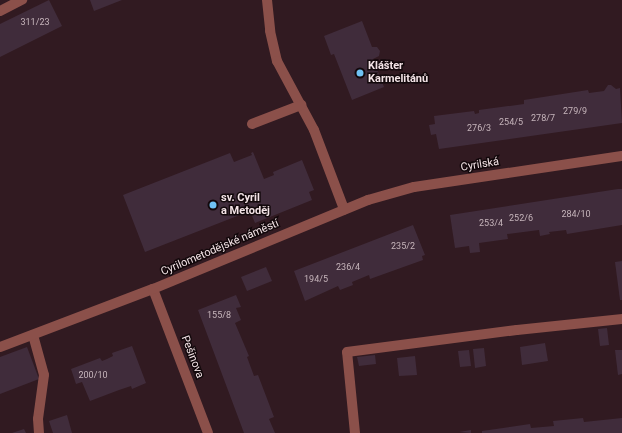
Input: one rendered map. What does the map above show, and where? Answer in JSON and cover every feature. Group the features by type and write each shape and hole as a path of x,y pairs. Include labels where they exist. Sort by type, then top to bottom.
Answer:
{"street":[{"path":"0,11 22,0"},
{"path":"267,0 273,50 277,61 314,130 344,209"},
{"path":"252,124 301,106"},
{"name":"Cyrilská","path":"344,209 414,187 622,156"},
{"name":"Cyrilometodějské náměstí","path":"0,347 153,289 344,209"},
{"name":"Pešinova","path":"153,289 208,433"},
{"path":"356,433 347,352 517,330 622,319"},
{"path":"33,335 44,375 38,419 39,433"}],"building":[{"path":"49,0 62,26 0,57 0,24"},
{"path":"90,0 122,0 94,11"},
{"name":"Klášter Karmelitánů","path":"362,21 372,47 377,47 380,51 379,56 373,59 384,87 352,100 334,54 331,55 324,36"},
{"path":"608,85 611,85 616,89 620,88 622,123 439,149 436,134 431,135 429,125 435,124 434,116 474,111 475,114 479,113 479,110 524,104 524,100 588,90 589,93 604,91"},
{"name":"sv. Cyril a Metoděj","path":"253,152 264,179 274,175 273,172 302,160 314,190 309,192 312,200 255,223 250,211 145,252 123,195 230,153 234,162 252,155 251,153"},
{"path":"622,189 622,225 567,234 566,230 549,232 550,234 540,236 539,230 507,234 508,239 479,243 480,252 470,253 469,246 455,248 450,215"},
{"path":"413,225 425,255 422,256 423,260 370,279 369,275 352,282 353,285 340,290 338,286 305,301 294,271"},
{"path":"622,261 622,300 620,300 615,262"},
{"path":"266,267 272,281 247,291 241,277"},
{"path":"236,295 241,307 236,308 241,320 235,323 249,356 247,357 254,376 258,375 274,417 269,419 275,433 244,433 198,310"},
{"path":"607,328 609,345 600,346 598,329"},
{"path":"545,343 548,361 522,365 520,347"},
{"path":"132,346 146,383 132,389 131,386 90,401 82,382 76,384 71,369 100,358 102,361 113,356 112,353"},
{"path":"27,347 39,379 0,394 0,357"},
{"path":"484,348 486,366 475,368 473,349"},
{"path":"469,350 471,366 460,367 458,351"},
{"path":"615,350 622,350 622,374 618,375"},
{"path":"375,355 376,364 359,366 357,357"},
{"path":"415,356 417,375 399,376 397,358"},
{"path":"67,415 72,433 53,433 49,421"},
{"path":"583,418 584,422 622,418 622,433 482,433 482,431 530,424 531,428 554,426 553,421"},
{"path":"24,429 26,433 12,433"},
{"path":"471,430 471,433 459,432"}],"place":[{"name":"Klášter Karmelitánů","path":"360,73"},
{"name":"sv. Cyril a Metoděj","path":"213,205"}]}
